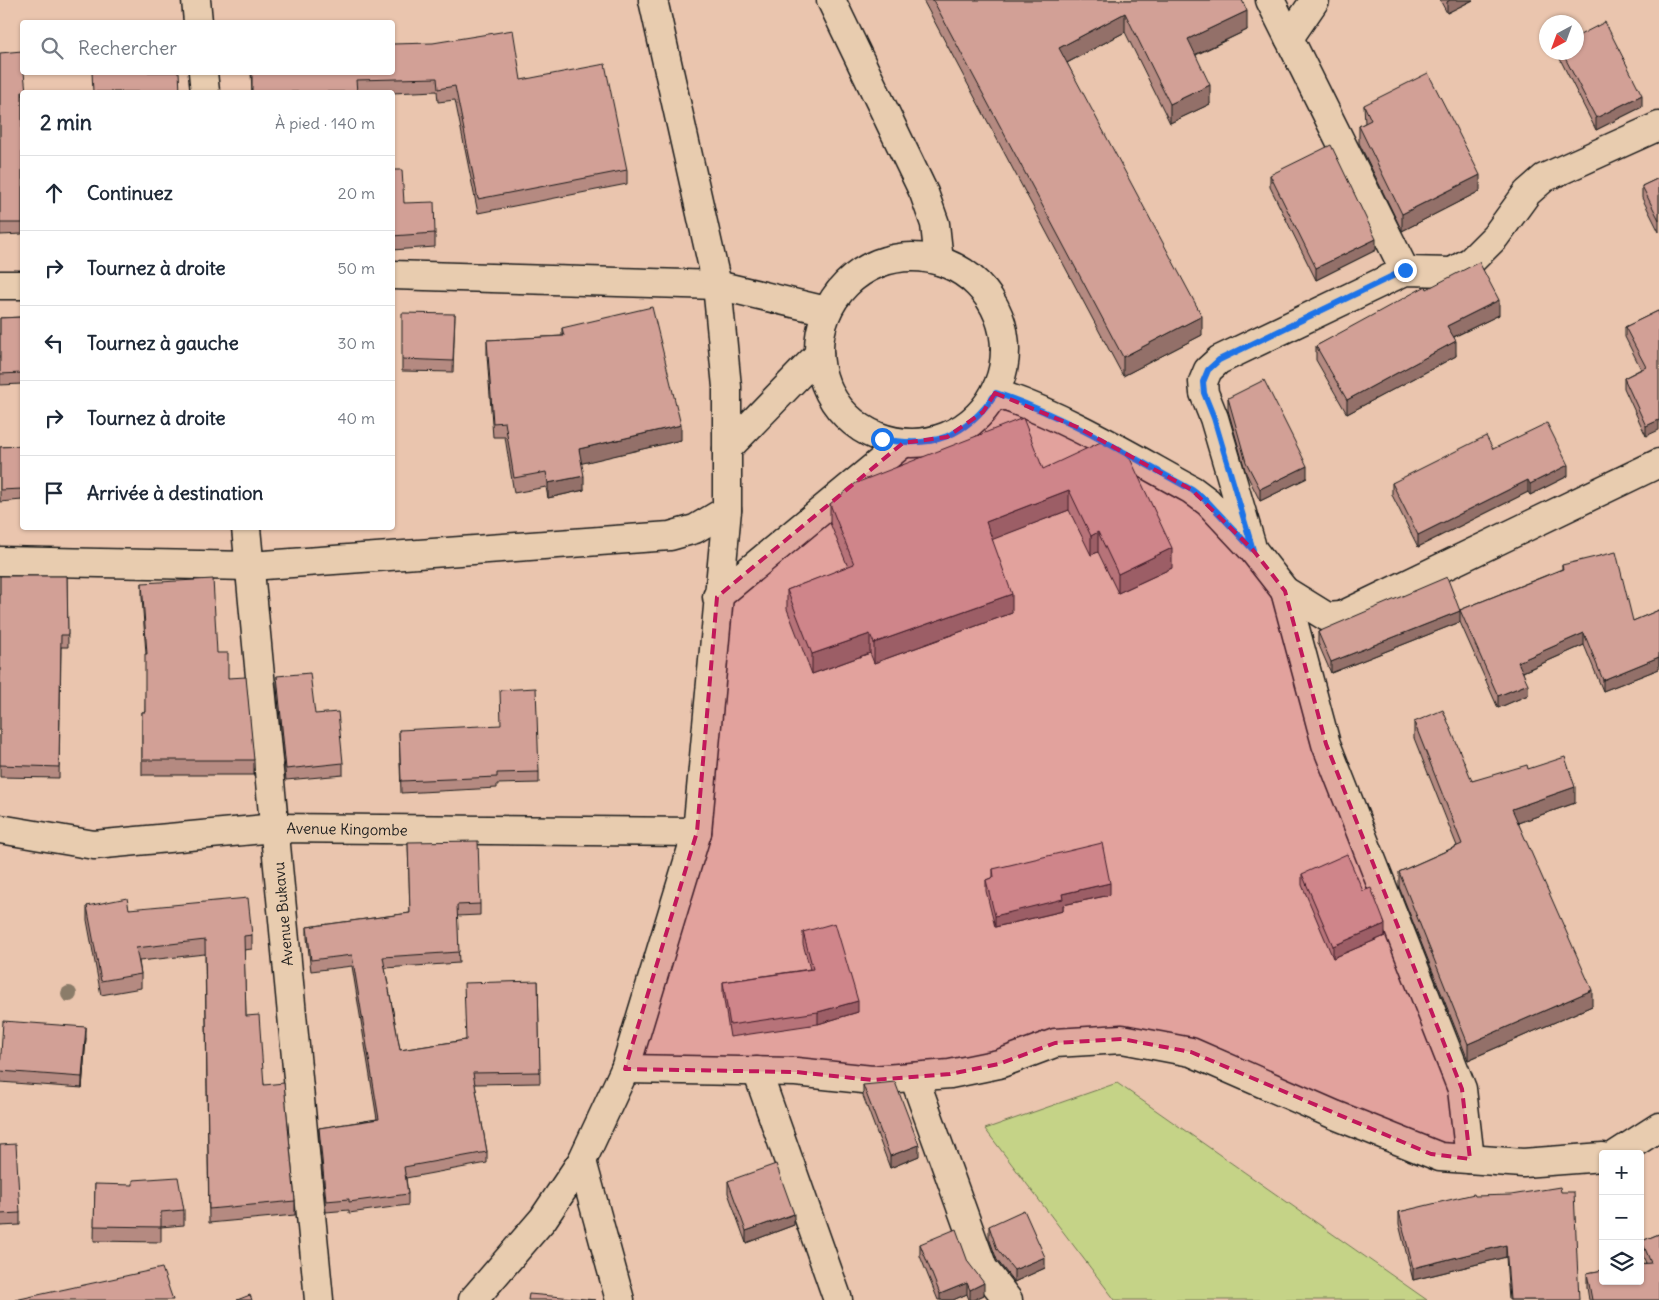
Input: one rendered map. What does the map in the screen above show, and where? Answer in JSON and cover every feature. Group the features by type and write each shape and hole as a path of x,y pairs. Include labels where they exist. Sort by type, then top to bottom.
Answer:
{"street":[{"path":"196,0 198,20"},
{"path":"473,1300 543,1219 582,1161 625,1069 697,832 717,598 727,510 727,387 718,285 653,0"},
{"path":"831,0 924,194 935,224 939,261"},
{"path":"1270,0 1405,270"},
{"path":"1289,38 1315,0"},
{"path":"203,75 205,90"},
{"path":"1253,550 1214,418 1204,393 1203,382 1208,370 1219,360 1405,270 1452,272 1470,261 1495,237 1527,193 1544,178 1659,126"},
{"path":"917,257 939,261 959,270 977,284 988,296 997,312 1003,328 1005,361 996,393 983,412 960,430 947,437 926,443 903,443 882,439 844,415 831,397 822,376 819,354 820,332 827,311 838,292 854,276 873,265 895,258 917,257"},
{"path":"395,275 718,285 827,311"},
{"path":"0,285 20,285"},
{"path":"727,449 819,354"},
{"path":"996,393 1023,402 1077,427 1192,490 1208,502 1253,550 1285,591 1327,616 1341,616 1659,463"},
{"path":"717,598 903,443"},
{"path":"0,561 250,566 670,536 695,529 727,510"},
{"name":"Avenue Bukavu","path":"246,530 319,1300"},
{"path":"1285,591 1326,744 1462,1090 1470,1159"},
{"name":"Avenue Kingombe","path":"0,829 94,845 275,828 697,832"},
{"path":"625,1069 757,1070 872,1080 950,1074 999,1064 1055,1043 1122,1039 1191,1052 1431,1154 1523,1163 1599,1158"},
{"path":"757,1070 838,1300"},
{"path":"914,1077 984,1268 1008,1300"},
{"path":"1623,1150 1659,1127"},
{"path":"582,1161 620,1300"}],"highlighted area":[{"path":"995,393 1077,427 1192,490 1253,550 1285,591 1326,744 1462,1089 1470,1159 1431,1154 1191,1052 1122,1039 1055,1043 999,1064 950,1074 872,1080 796,1072 625,1069 697,832 717,597 903,443 947,437 983,412"}],"green space":[{"path":"1117,1083 1427,1300 1115,1300 985,1129"}],"building":[{"path":"933,0 1242,0 1247,11 1188,39 1210,85 1170,104 1125,13 1059,48 1202,316 1123,357"},
{"path":"1605,22 1642,95 1596,118 1566,60 1584,60 1584,33"},
{"path":"513,30 521,80 605,64 627,170 478,199 455,86 438,89 437,78 356,80 357,90 252,90 252,75 395,75 395,44 433,43"},
{"path":"20,51 20,75 24,75 26,90 20,90 20,223 0,223 0,53"},
{"path":"1428,73 1480,175 1402,214 1359,126 1371,120 1364,105"},
{"path":"92,75 179,75 180,90 93,90"},
{"path":"1331,145 1376,239 1316,268 1270,175"},
{"path":"395,170 402,170 404,203 434,202 435,233 395,236"},
{"path":"1659,178 1659,220 1642,186"},
{"path":"1479,262 1499,300 1447,326 1456,341 1347,400 1316,346 1426,286 1427,289"},
{"path":"652,307 681,425 579,449 584,476 548,483 546,472 514,478 505,422 493,423 487,340 564,336 562,328"},
{"path":"1658,311 1659,420 1646,426 1624,378 1646,367 1625,327"},
{"path":"402,313 455,314 453,361 402,359"},
{"path":"20,317 20,373 0,374 0,318"},
{"path":"1264,380 1307,466 1260,489 1246,462 1228,398"},
{"path":"1023,418 1043,469 1105,440 1127,452 1172,548 1118,574 1098,532 1091,536 1069,490 986,522 1012,594 874,643 870,634 812,654 787,590 854,564 830,504 856,483"},
{"path":"1547,423 1568,465 1530,484 1528,480 1418,535 1392,483 1486,436 1493,449"},
{"path":"20,446 20,489 0,490 0,447"},
{"path":"1616,552 1633,621 1659,610 1659,657 1603,680 1584,633 1518,662 1528,684 1498,696 1460,610 1563,569 1562,565"},
{"path":"0,576 67,576 68,635 61,635 59,767 0,765"},
{"path":"1447,577 1460,611 1331,662 1318,632"},
{"path":"213,579 217,653 228,653 228,678 246,677 254,760 142,760 142,712 145,712 145,654 147,654 142,583"},
{"path":"310,673 315,714 338,712 343,763 286,769 277,676"},
{"path":"536,688 539,772 497,773 497,777 401,781 399,730 501,725 500,690"},
{"path":"1443,710 1472,781 1527,765 1528,769 1565,757 1575,787 1512,809 1592,990 1468,1044 1399,872 1462,844 1414,722"},
{"path":"478,841 480,904 457,905 459,952 383,957 400,1050 466,1040 464,983 538,981 540,1072 473,1073 487,1152 404,1167 408,1194 349,1202 349,1199 326,1201 319,1128 379,1119 352,955 311,960 307,927 410,913 408,842"},
{"path":"1102,843 1110,883 1062,894 1063,899 995,916 986,880 994,877 993,869"},
{"path":"1347,854 1363,891 1371,888 1385,924 1333,946 1302,874"},
{"path":"127,898 129,909 248,898 252,935 244,936 246,1016 259,1015 264,1085 284,1083 295,1201 209,1209 205,940 136,948 141,974 101,981 87,906"},
{"path":"835,923 858,1001 818,1012 730,1025 723,982 813,969 803,932"},
{"path":"3,1021 86,1027 82,1077 0,1071"},
{"path":"895,1082 919,1145 890,1156 863,1085"},
{"path":"16,1144 20,1213 0,1214 0,1145"},
{"path":"776,1164 794,1214 746,1231 728,1181"},
{"path":"178,1177 184,1210 161,1212 161,1227 94,1226 95,1184 133,1185 133,1180"},
{"path":"1560,1187 1561,1192 1574,1192 1579,1300 1510,1300 1506,1245 1413,1268 1399,1212 1474,1194 1475,1196 1511,1195"},
{"path":"1024,1210 1045,1257 1014,1270 997,1249 989,1226"},
{"path":"956,1229 968,1262 984,1283 970,1290 967,1283 940,1294 920,1244"},
{"path":"1659,1234 1659,1300 1592,1300 1587,1273 1599,1271 1599,1285 1644,1285 1644,1264 1651,1263 1644,1246 1644,1240"},
{"path":"162,1268 173,1300 15,1300"},
{"path":"529,1294 596,1300 528,1300"},
{"path":"250,1295 252,1300 237,1300"}],"route":[{"path":"882,439 903,443 926,443 947,437 966,427 983,412 996,393 1023,402 1077,427 1192,490 1208,502 1253,550 1214,418 1204,393 1203,382 1208,370 1219,360 1405,270"}]}
